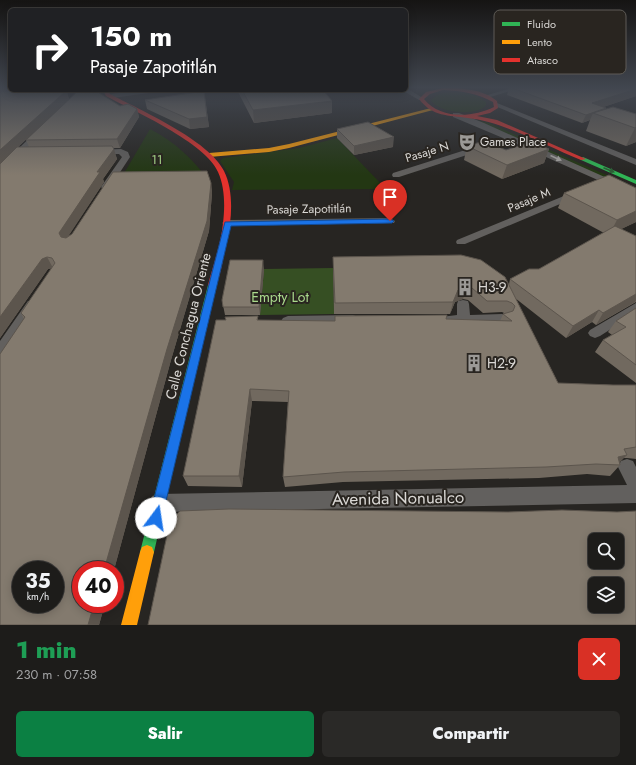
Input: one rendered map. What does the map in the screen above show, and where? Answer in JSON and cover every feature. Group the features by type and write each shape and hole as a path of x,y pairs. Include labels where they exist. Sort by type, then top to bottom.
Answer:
{"main road":[{"name":"Calle Conchagua Oriente","path":"129,625 159,503 210,322 228,223 226,192 221,170 210,156 181,136 148,117"},
{"path":"210,156 245,153 289,146 400,117"},
{"path":"474,117 495,121 636,182"},
{"path":"504,117 636,173"}],"street":[{"path":"461,117 636,194"},
{"path":"522,117 636,162"},
{"path":"0,171 47,126"},
{"name":"Pasaje N","path":"396,175 511,138"},
{"path":"90,152 121,151 126,157 100,197"},
{"path":"19,153 35,153"},
{"name":"Pasaje M","path":"461,242 607,181"},
{"name":"Pasaje Zapotitlán","path":"228,223 390,221"},
{"path":"0,352 40,293"},
{"path":"463,304 464,320"},
{"path":"595,333 636,307"},
{"path":"432,320 502,319"},
{"path":"276,321 362,320"},
{"path":"627,467 636,485"},
{"name":"Avenida Nonualco","path":"159,503 636,494"}],"green space":[{"path":"471,119 489,123 636,188 636,193"},
{"name":"11","path":"150,129 168,140 183,152 197,165 209,181 119,182"},
{"path":"337,138 386,189 232,190 234,182 220,161 223,158 299,148"},
{"name":"Empty Lot","path":"333,268 334,314 260,315 264,269"}],"building":[{"path":"0,117 37,117 0,150"},
{"path":"50,117 132,117 117,139 26,140"},
{"path":"185,117 205,117 189,119"},
{"path":"605,117 636,117 635,128"},
{"path":"368,122 394,137 354,146 337,129"},
{"path":"484,141 506,150 531,142 549,149 507,165 467,146"},
{"path":"112,146 114,149 97,172 100,172 59,233 61,237 66,238 72,234 113,172 207,171 211,183 207,221 167,349 107,561 72,561 72,613 91,613 88,625 0,625 0,354 25,317 21,313 55,263 52,258 47,257 42,259 0,317 0,164 17,147"},
{"path":"609,175 636,188 636,211 617,220 564,193"},
{"path":"615,226 636,236 636,294 603,313 599,310 573,326 510,279 529,269 539,269"},
{"path":"461,255 481,260 505,277 558,383 636,385 636,447 624,449 627,455 618,457 620,465 596,464 546,467 344,472 283,477 289,391 250,389 239,476 183,476 216,320 226,320 225,317 258,316 257,320 335,321 335,316 447,315 446,319 512,321 503,314 513,311 515,306 512,303 507,301 487,301 472,288 467,287 458,290 453,302 335,303 333,257"},
{"path":"230,260 263,260 259,307 223,307 222,300"},
{"path":"636,308 636,365 603,340 626,327 616,321"},
{"path":"229,509 508,512 562,510 617,512 636,511 636,625 148,625 170,521 180,511"}],"traffic: fast":[{"path":"583,159 636,182"},
{"path":"147,552 212,285"}],"traffic: slow":[{"path":"209,155 269,150 400,117"},
{"path":"129,625 147,552"}],"traffic: jam":[{"path":"149,117 188,140 203,151 215,161 221,171 227,197 227,223 212,285"},
{"path":"474,117 495,121 583,159"}],"place":[{"name":"Games Place","path":"467,142"},
{"name":"H3-9","path":"465,287"},
{"name":"H2-9","path":"474,363"}],"route":[{"path":"156,518 228,223 390,221"}]}
